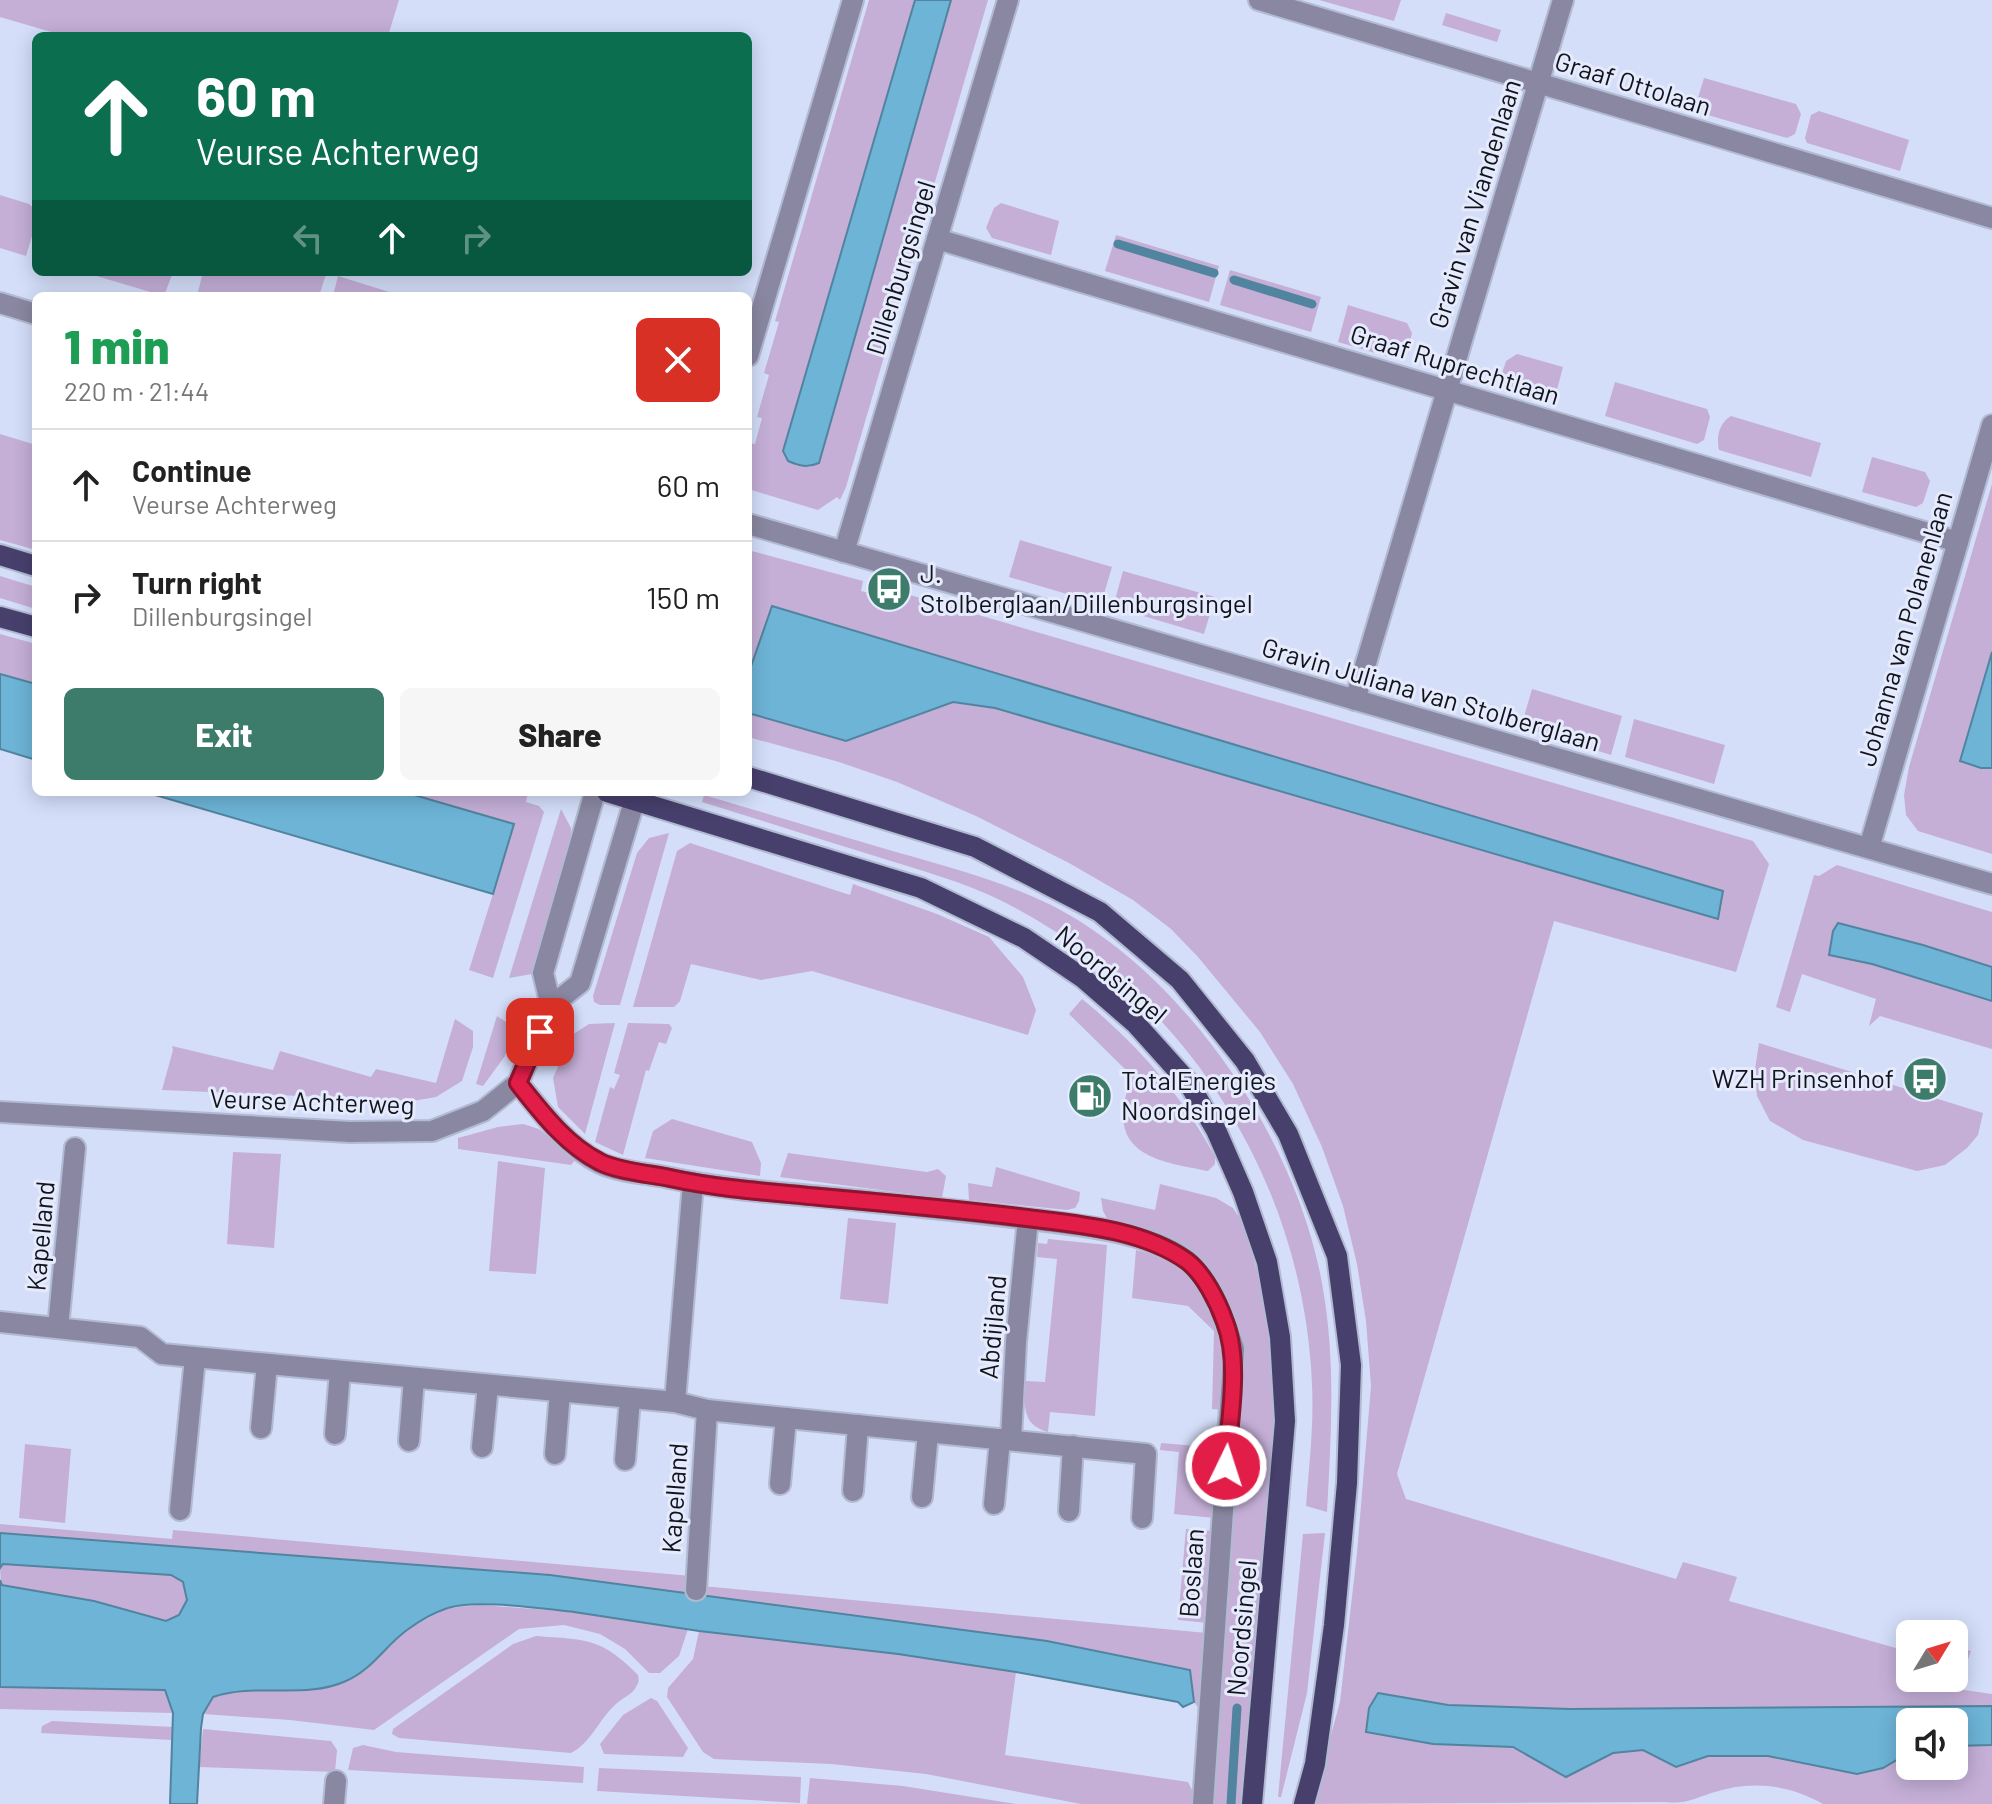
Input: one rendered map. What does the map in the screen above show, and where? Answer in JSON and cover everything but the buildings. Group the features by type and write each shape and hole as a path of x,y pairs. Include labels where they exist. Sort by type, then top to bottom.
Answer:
{"main road":[{"path":"0,555 32,565"},
{"path":"0,617 32,626"},
{"name":"Noordsingel","path":"752,778 975,847 1100,912 1180,980 1245,1061 1288,1134 1337,1256 1351,1365 1347,1483 1334,1625 1315,1764 1304,1804"},
{"name":"Noordsingel","path":"635,796 921,888 1024,938 1083,978 1136,1024 1188,1082 1216,1130 1243,1192 1267,1262 1280,1337 1285,1434 1252,1804"}],"street":[{"path":"752,342 853,0"},
{"name":"Dillenburgsingel","path":"844,552 1008,0"},
{"name":"Graaf Ottolaan","path":"1259,0 1992,218"},
{"name":"Gravin van Viandenlaan","path":"1355,700 1563,0"},
{"name":"Graaf Ruprechtlaan","path":"937,239 1958,542"},
{"path":"0,303 32,313"},
{"name":"Johanna van Polanenlaan","path":"1869,848 1992,425"},
{"name":"Gravin Juliana van Stolberglaan","path":"752,525 1992,884"},
{"path":"551,1006 543,973 594,796"},
{"path":"635,796 580,983 551,1006 518,1083 550,1122 577,1147 602,1164 693,1183 1028,1219"},
{"name":"Veurse Achterweg","path":"0,1112 335,1131 432,1131 483,1111 518,1083"},
{"name":"Kapelland","path":"58,1328 75,1148"},
{"path":"693,1183 675,1402 707,1410 1146,1454 1142,1518"},
{"name":"Boslaan","path":"1028,1219 1088,1226 1146,1242 1190,1263 1208,1287 1225,1321 1234,1349 1203,1804"},
{"name":"Abdijland","path":"994,1504 1005,1439 1028,1219"},
{"name":"Kapelland","path":"0,1322 140,1337 162,1354 195,1358 675,1402"},
{"path":"180,1510 195,1358"},
{"path":"261,1428 267,1364"},
{"path":"335,1434 340,1371"},
{"path":"409,1441 414,1378"},
{"path":"482,1447 488,1385"},
{"path":"555,1454 560,1392"},
{"name":"Kapelland","path":"625,1460 630,1399"},
{"name":"Kapelland","path":"696,1590 707,1410"},
{"path":"780,1484 786,1418"},
{"path":"853,1491 858,1425"},
{"path":"922,1497 928,1433"},
{"path":"1069,1511 1073,1446"},
{"path":"334,1804 336,1781"}],"shaded area":[{"path":"0,0 399,0 389,32 51,32 0,17"},
{"path":"869,0 915,0 783,451 808,467 819,463 951,0 988,0 846,487 840,500 837,497 818,510 752,490 752,444 755,444 762,418 757,417 769,375 764,373 779,322 775,321"},
{"path":"1319,0 1401,0 1394,21"},
{"path":"1446,13 1501,30 1497,42 1442,25"},
{"path":"1704,78 1796,104 1801,114 1795,134 1787,138 1694,111"},
{"path":"1819,111 1909,140 1900,171 1807,143 1805,138 1811,115"},
{"path":"0,195 32,207 32,236 26,256 0,248"},
{"path":"1001,203 1059,221 1051,255 992,238 986,228 994,208"},
{"path":"1116,235 1219,266 1209,302 1105,271"},
{"path":"1230,270 1321,297 1311,332 1220,305"},
{"path":"96,276 172,276 166,292 150,292"},
{"path":"202,276 325,276 320,292 198,292"},
{"path":"338,276 389,292 334,292"},
{"path":"1348,305 1407,323 1412,333 1408,351 1396,359 1338,342"},
{"path":"1517,354 1563,367 1554,401 1506,388 1501,377 1506,361"},
{"path":"1615,382 1707,409 1710,417 1704,440 1697,444 1605,416"},
{"path":"1731,416 1821,443 1811,477 1719,450 1719,431"},
{"path":"0,434 32,444 32,549 0,540"},
{"path":"1872,457 1925,472 1930,481 1923,503 1916,507 1862,492"},
{"path":"1992,484 1992,652 1960,761 1992,768 1992,854 1918,831 1906,815 1904,795 1909,767"},
{"path":"1020,540 1112,567 1101,604 1009,577"},
{"path":"752,551 863,581 861,591 884,597 886,588 1753,841 1769,864 1736,972 1554,921 1397,1474 1406,1499 1676,1579 1683,1562 1737,1577 1729,1601 1896,1648 1896,1692 1968,1691 1992,1694 1992,1706 1570,1709 1448,1705 1378,1693 1433,1744 1513,1747 1566,1777 1613,1753 1643,1750 1676,1767 1708,1756 1768,1756 1857,1774 1883,1768 1896,1760 1896,1780 1968,1780 1968,1746 1992,1745 1992,1804 1823,1804 1784,1789 1743,1786 1679,1802 1312,1804 1340,1702 1371,1386 1366,1321 1343,1206 1322,1147 1293,1084 1260,1032 1198,957 1171,929 1133,900 1069,863 976,816 897,782 752,738 752,714 846,741 953,702 995,708 1717,919 1723,891 772,607 752,663"},
{"path":"1123,571 1215,597 1204,634 1113,607"},
{"path":"0,576 32,586 32,608 0,598"},
{"path":"0,634 32,643 32,683 0,674"},
{"path":"1532,689 1622,716 1611,755 1521,727"},
{"path":"1634,719 1725,745 1714,784 1625,757"},
{"path":"407,796 527,796 526,802 539,806 544,812 493,978 469,970 493,894"},
{"path":"704,796 707,796 955,869 1032,896 1100,935 1147,973 1190,1018 1228,1067 1262,1121 1289,1177 1310,1233 1323,1289 1330,1345 1327,1512 1306,1506 1312,1385 1304,1310 1286,1237 1259,1168 1224,1103 1180,1043 1129,989 1071,942 1006,903 942,877 702,802"},
{"path":"561,809 571,828 570,853 532,974 509,978"},
{"path":"669,833 620,1005 600,1005 594,1002 593,996 637,853 649,838"},
{"path":"690,843 850,895 853,884 937,914 989,937 1023,977 1036,1010 1028,1035 812,971 761,980 691,964 680,1001 674,1007 633,1007 677,851"},
{"path":"1837,865 1992,912 1992,967 1923,945 1830,955 1872,964 1992,1001 1992,1049 1880,1016 1869,1026 1876,999 1802,974 1790,1012 1776,1007 1814,875 1819,876"},
{"path":"1082,999 1139,1052 1173,1092 1215,1157 1215,1164 1208,1171 1163,1161 1137,1148 1124,1124 1124,1106 1131,1075 1069,1014"},
{"path":"497,1016 515,1028 505,1056 483,1086 476,1084"},
{"path":"455,1019 473,1031 473,1047 462,1081 436,1097 413,1101 162,1090 172,1046 273,1070 280,1051 371,1077 376,1069 436,1083"},
{"path":"615,1023 585,1134 558,1107 553,1078 572,1035 589,1024"},
{"path":"628,1023 669,1024 672,1028 666,1044 659,1042 649,1071 646,1070 623,1155 595,1142 610,1087 614,1089 620,1075 614,1073"},
{"path":"1759,1043 1983,1113 1978,1135 1945,1165 1917,1171 1803,1140 1770,1121 1757,1096 1755,1069"},
{"path":"672,1119 752,1142 761,1163 760,1176 645,1158 653,1131"},
{"path":"523,1124 539,1129 576,1159 571,1165 458,1149 458,1138"},
{"path":"233,1152 281,1154 274,1248 227,1244"},
{"path":"788,1153 927,1172 938,1169 946,1176 942,1198 780,1177"},
{"path":"498,1161 545,1168 536,1274 489,1271"},
{"path":"996,1167 1080,1192 1079,1201 1075,1208 1067,1210 969,1200 968,1183 992,1187"},
{"path":"1160,1184 1216,1198 1233,1208 1243,1223 1267,1307 1276,1444 1244,1804 1213,1804 1242,1354 1215,1283 1110,1224 1101,1198 1155,1210"},
{"path":"848,1218 896,1223 888,1304 840,1299"},
{"path":"1048,1239 1107,1245 1095,1416 1050,1412 1048,1432 1039,1429 1029,1419 1025,1398 1026,1381 1045,1382 1057,1259 1037,1257 1038,1243 1047,1244"},
{"path":"1136,1250 1176,1260 1188,1271 1211,1308 1227,1347 1222,1410 1212,1409 1214,1331 1188,1306 1132,1298"},
{"path":"1161,1443 1220,1448 1215,1518 1174,1514 1179,1452 1160,1450"},
{"path":"25,1444 71,1449 65,1523 19,1518"},
{"path":"0,1524 172,1539 173,1530 691,1576 690,1595 550,1575 0,1533"},
{"path":"1186,1529 1214,1531 1209,1623 1178,1620"},
{"path":"1325,1533 1307,1693 1281,1797 1278,1797 1303,1534"},
{"path":"2,1564 171,1575 183,1582 187,1600 179,1615 166,1621 94,1601 1,1584"},
{"path":"702,1586 1207,1633 1202,1713 1194,1702 1189,1670 1047,1641 702,1597"},
{"path":"481,1605 574,1612 688,1629 679,1656 660,1673 649,1673 625,1649 600,1634 564,1625 519,1629 374,1730 203,1714 213,1697 230,1691 315,1690 371,1665 406,1630 447,1608"},
{"path":"699,1631 898,1654 1016,1672 1005,1755 1188,1782 1195,1796 1194,1804 1081,1804 926,1774 831,1764 714,1759 703,1752 667,1697 668,1688 693,1659"},
{"path":"536,1636 568,1638 603,1647 638,1675 634,1690 610,1710 578,1749 571,1753 399,1738 392,1734 393,1729 513,1644"},
{"path":"0,1687 165,1689 173,1713 0,1709"},
{"path":"651,1698 657,1701 688,1748 683,1757 604,1754 600,1744 623,1715"},
{"path":"52,1721 174,1727 172,1740 41,1733 42,1726"},
{"path":"203,1729 331,1741 337,1750 335,1772 199,1767"},
{"path":"363,1745 396,1752 584,1767 583,1783 348,1770 353,1748"},
{"path":"599,1768 801,1777 800,1803 597,1791"},
{"path":"810,1778 903,1786 1016,1804 807,1804"}],"water":[{"path":"915,0 951,0 819,463 800,465 788,461 783,451"},
{"path":"772,606 1723,891 1718,919 995,708 953,702 846,741 752,714 752,664"},
{"path":"1992,652 1992,768 1981,768 1960,761"},
{"path":"0,674 32,683 32,759 0,749"},
{"path":"159,796 418,796 514,824 493,894"},
{"path":"1838,923 1992,967 1992,1001 1872,964 1829,955 1833,931"},
{"path":"0,1533 550,1575 1047,1641 1190,1670 1194,1702 1183,1707 1178,1702 898,1654 699,1631 574,1612 472,1604 445,1609 411,1627 364,1670 330,1687 246,1691 213,1697 203,1714 197,1804 170,1804 173,1713 165,1690 0,1687 0,1580 2,1585 94,1601 166,1621 179,1615 187,1600 183,1582 171,1575 3,1564 0,1568"},
{"path":"1378,1693 1448,1705 1570,1709 1992,1706 1992,1745 1968,1746 1968,1708 1896,1708 1896,1760 1883,1768 1857,1774 1768,1756 1708,1756 1676,1767 1643,1750 1613,1753 1566,1777 1513,1747 1433,1744 1366,1732 1369,1708"}],"waterway":[{"path":"1118,244 1214,273"},
{"path":"1234,280 1312,304"},
{"path":"1231,1804 1237,1708"}],"place":[{"name":"J. Stolberglaan/Dillenburgsingel","path":"889,589"},
{"name":"WZH Prinsenhof","path":"1925,1079"},
{"name":"TotalEnergies Noordsingel","path":"1090,1096"}],"route":[{"path":"540,1032 518,1083 550,1122 577,1147 602,1164 734,1189 946,1208 1088,1226 1146,1242 1190,1263 1208,1287 1225,1321 1234,1349 1226,1466"}]}
